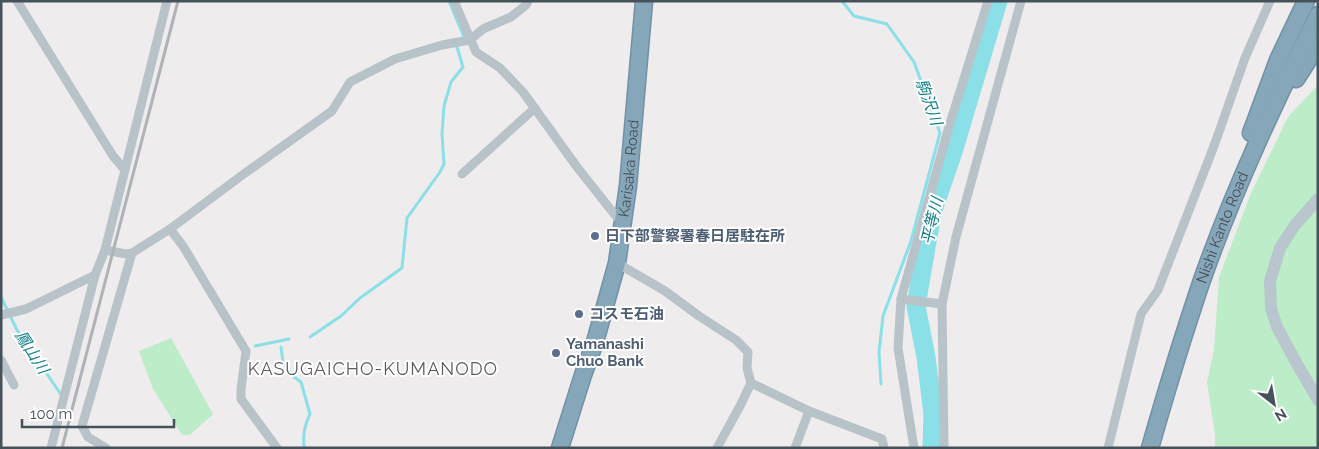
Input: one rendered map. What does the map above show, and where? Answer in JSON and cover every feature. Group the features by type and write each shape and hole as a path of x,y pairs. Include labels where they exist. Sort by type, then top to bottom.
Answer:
{"highway":[{"name":"Karisaka Road","path":"560,448 595,342 617,263 628,186 644,1"},
{"path":"1202,280 1227,200 1278,60 1306,1"},
{"name":"Nishi Kanto Road","path":"1150,448 1168,384 1202,280 1234,197 1288,75 1318,15"},
{"path":"1260,138 1318,45"}],"street":[{"path":"51,448 95,275 105,250 167,1"},
{"path":"454,1 476,52 500,68 523,92 577,166 623,224"},
{"path":"105,250 129,254 170,229 332,111 350,82 395,59 442,45 470,40 483,29 511,16 528,1"},
{"path":"914,448 898,348 901,299 948,130 988,1"},
{"path":"944,448 942,304 956,237 1021,1"},
{"path":"1108,448 1141,314 1158,290 1214,146 1245,58 1270,1"},
{"path":"21,2 113,156 125,170"},
{"path":"462,174 534,108"},
{"path":"1318,199 1295,225 1280,248 1270,281 1271,308 1277,327 1318,400"},
{"path":"170,229 183,246 246,351 240,390 241,399 276,448"},
{"path":"106,448 88,437 82,426 129,254"},
{"path":"617,263 665,291 736,340 748,352 747,368 750,384 717,448"},
{"path":"1,315 26,309 95,275"},
{"path":"901,299 942,304"},
{"path":"1,360 14,385"},
{"path":"750,384 809,411 882,439 884,448"},
{"path":"795,448 809,411"}],"green space":[{"path":"1318,85 1318,448 1215,448 1215,435 1207,382 1214,350 1219,277 1251,193 1288,117"},
{"path":"171,338 213,414 190,435 182,435 153,389 139,351"}],"waterway":[{"path":"449,1 464,37"},
{"name":"駒沢川","path":"842,1 854,16 887,24 914,62 940,133 911,241 883,316 879,352 881,384"},
{"name":"平等川","path":"932,448 933,414 926,357 916,306 932,213 953,152 998,1"},
{"path":"310,337 341,316 360,298 402,268 407,218 444,164 442,134 444,106 451,82 463,67 457,47"},
{"name":"鳳山川","path":"1,297 17,330 62,396"},
{"path":"255,346 289,339"},
{"path":"281,347 283,362 294,377 301,382 310,414 304,431 304,448"}],"railway":[{"path":"62,448 178,1"}],"place":[{"name":"日下部警察署春日居駐在所","path":"595,236"},
{"name":"コスモ石油","path":"579,314"},
{"name":"Yamanashi Chuo Bank","path":"556,353"}],"district":[{"name":"KASUGAICHO-KUMANODO","path":"373,368"}]}
